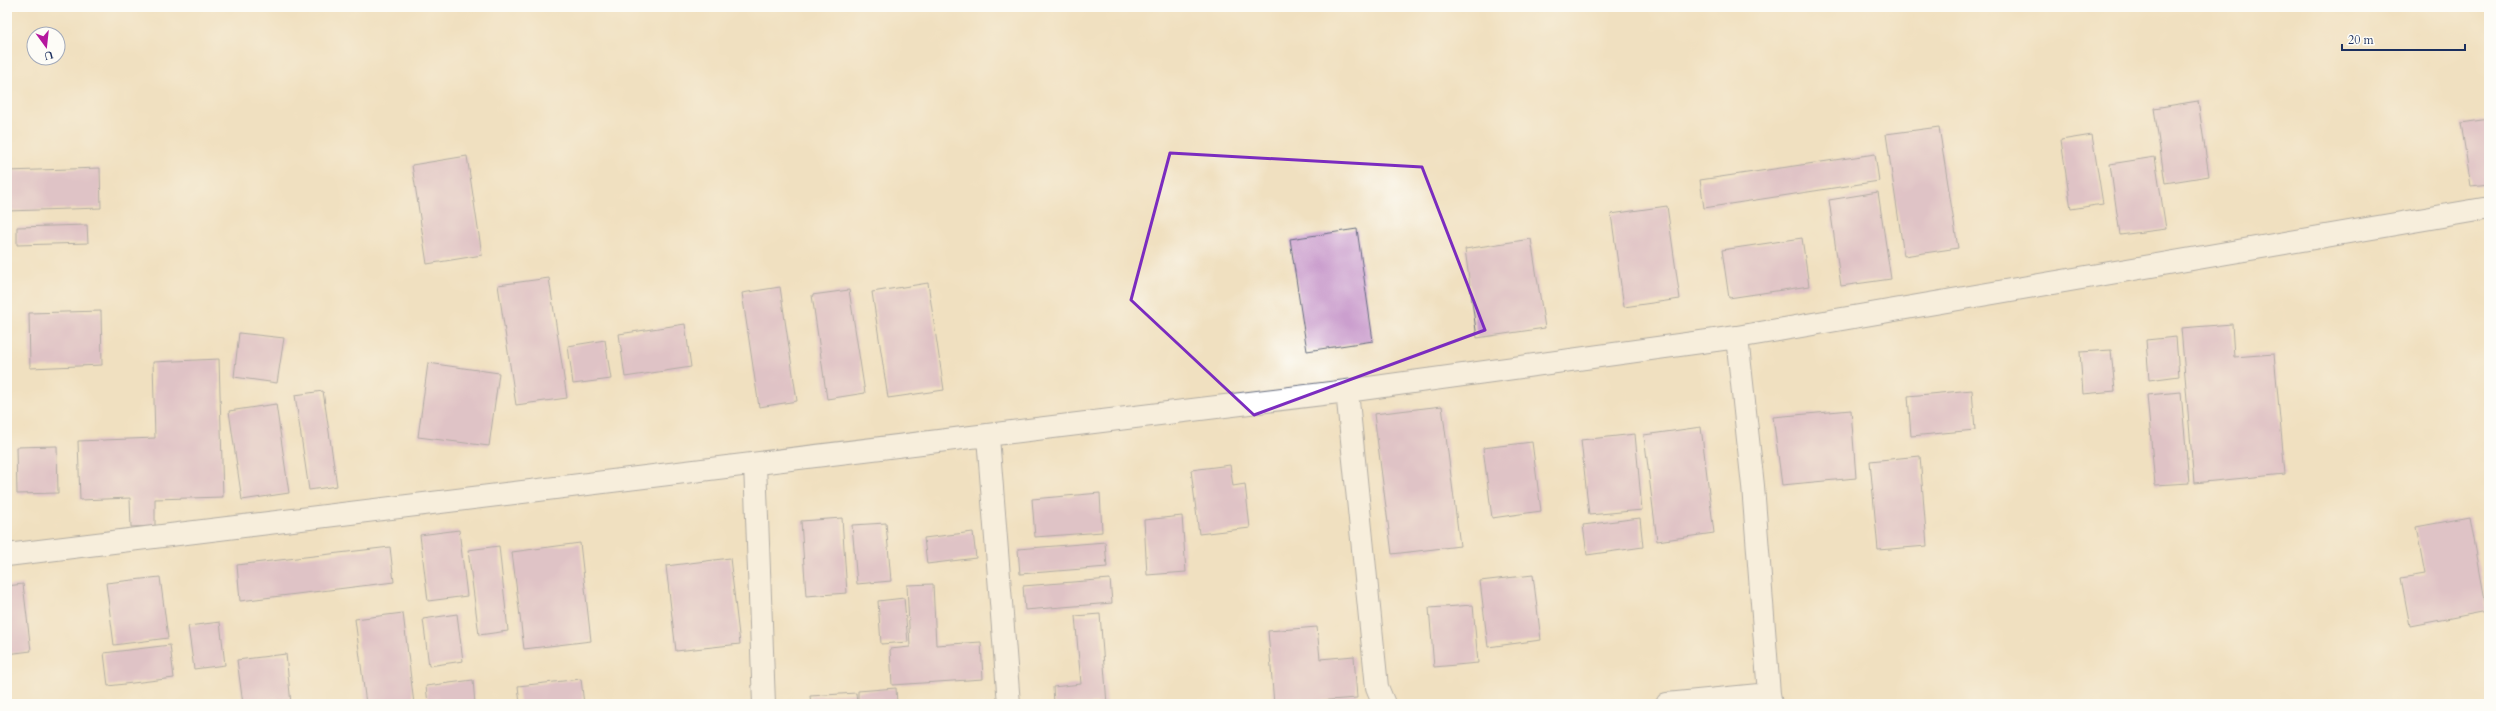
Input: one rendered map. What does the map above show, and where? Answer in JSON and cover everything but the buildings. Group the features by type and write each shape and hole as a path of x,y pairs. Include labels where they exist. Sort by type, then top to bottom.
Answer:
{"street":[{"path":"7,555 988,437 1347,391 1737,337 2489,208"},
{"path":"1667,704 1770,699 1753,486 1737,337"},
{"path":"1347,391 1377,687 1384,704"},
{"path":"988,437 1009,704"},
{"path":"755,464 764,704"}],"highlighted area":[{"path":"1170,153 1422,167 1485,330 1254,415 1131,300"}]}
